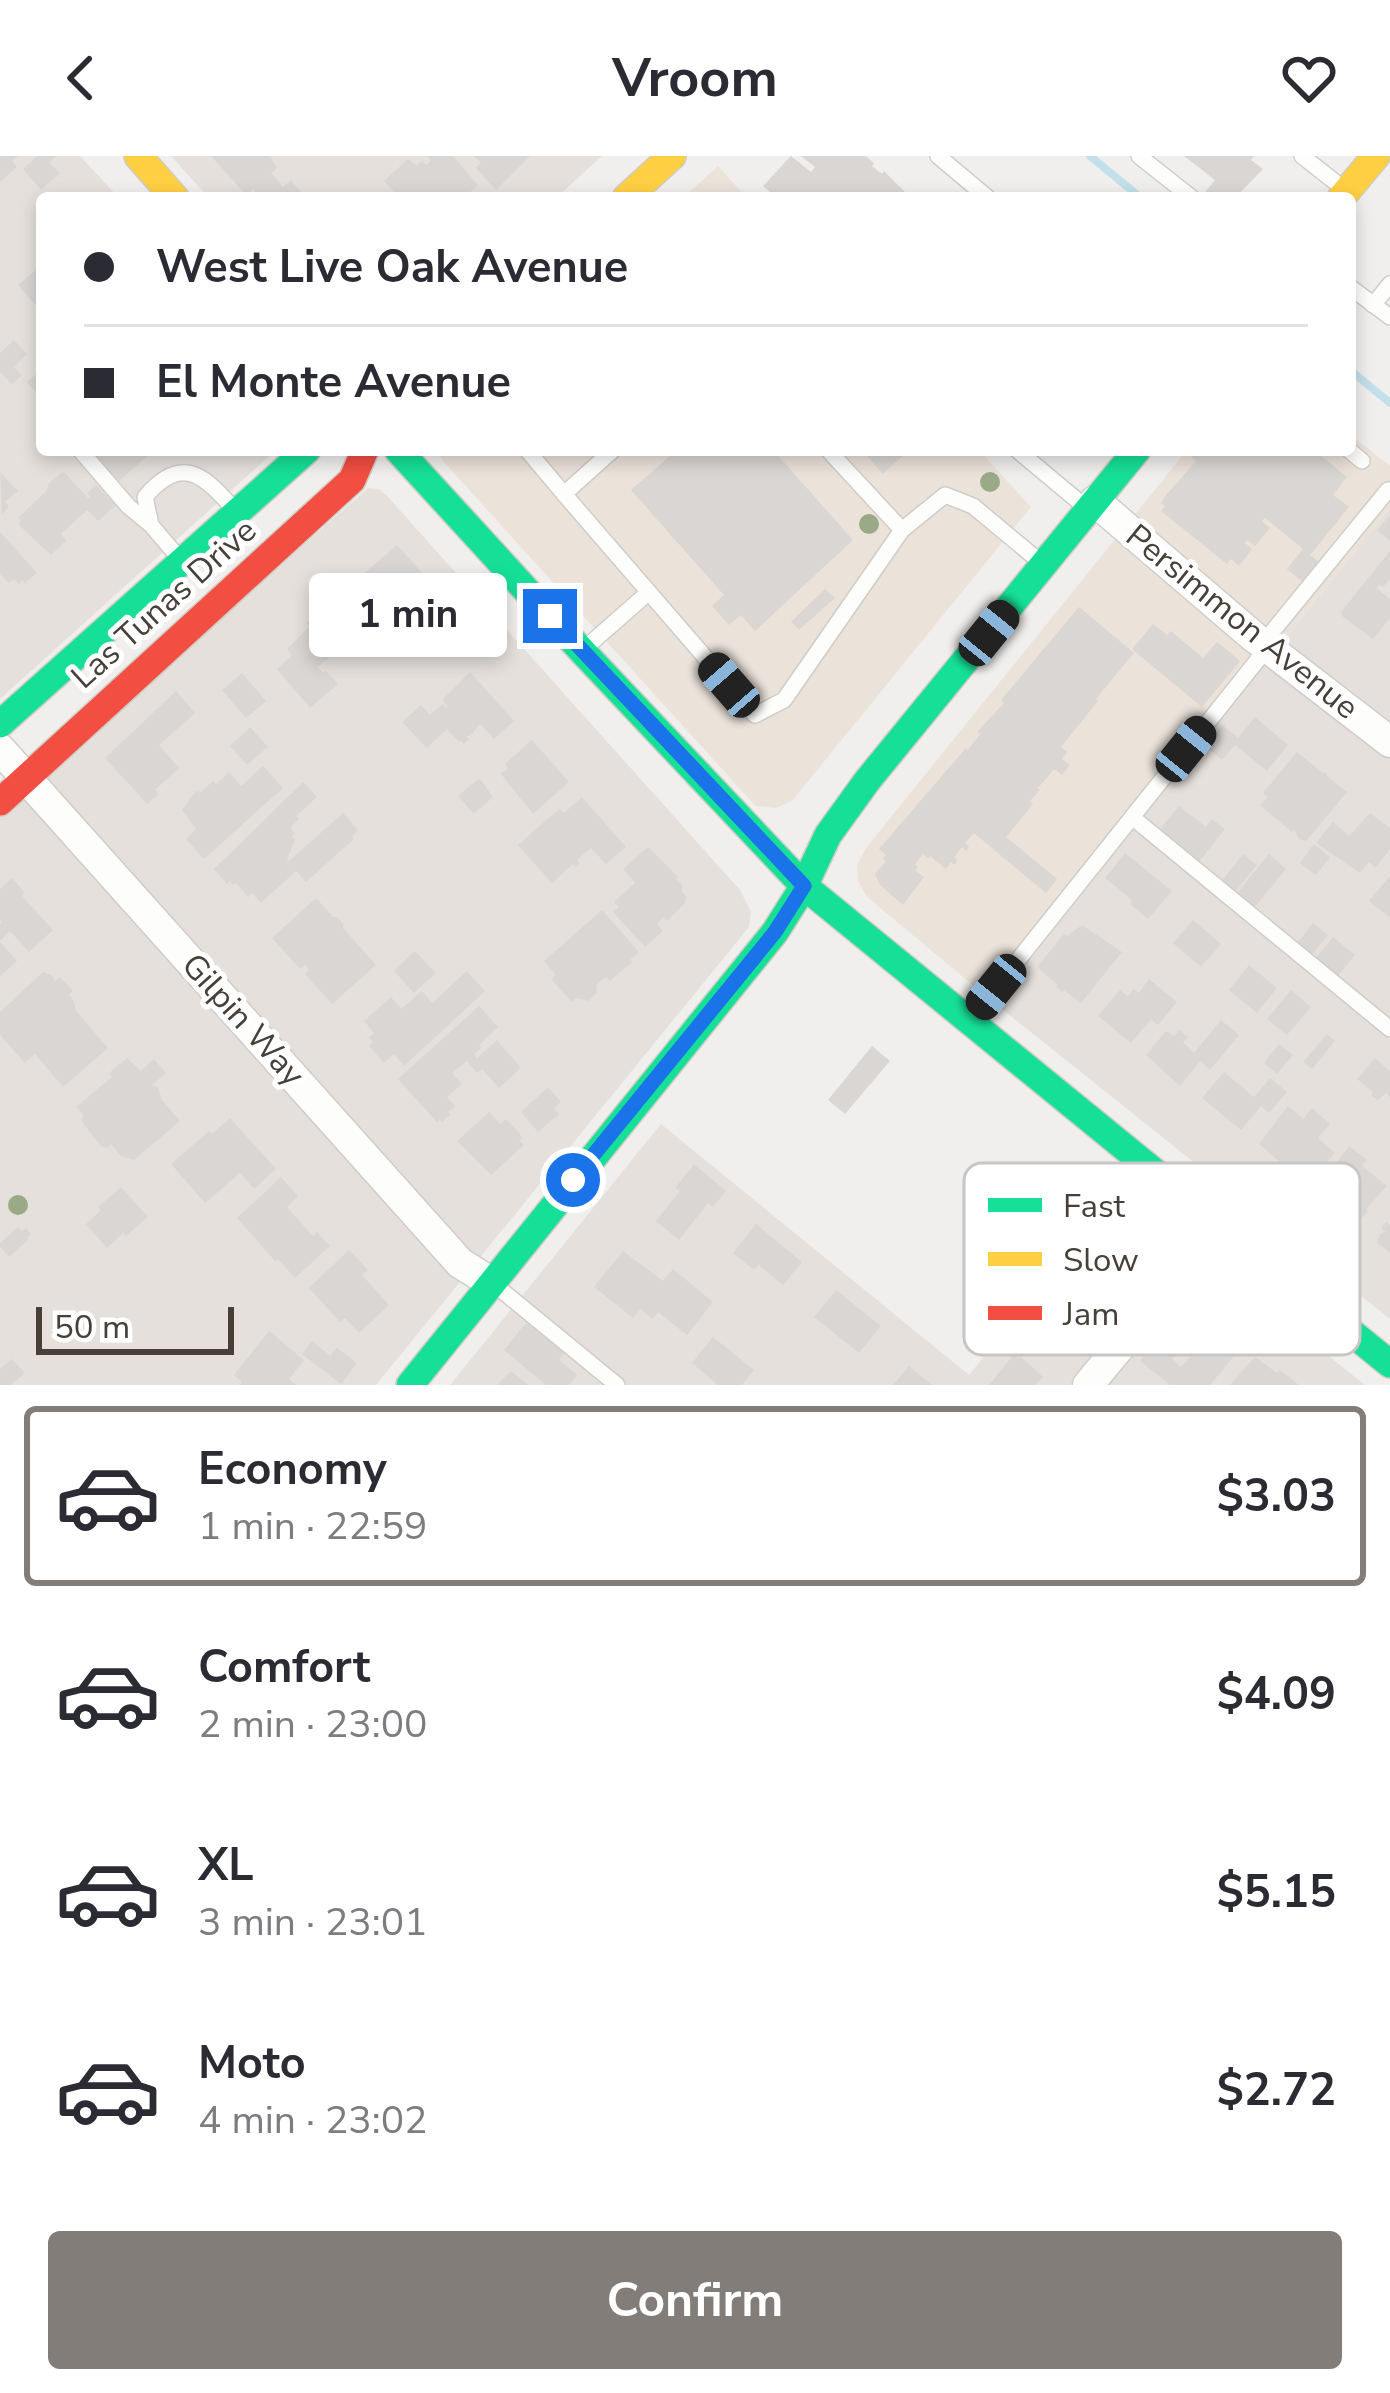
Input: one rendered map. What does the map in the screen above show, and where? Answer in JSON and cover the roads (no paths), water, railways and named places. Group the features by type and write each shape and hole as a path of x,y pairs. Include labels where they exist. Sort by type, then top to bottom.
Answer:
{"street":[{"path":"138,156 170,192"},
{"path":"633,192 672,156"},
{"path":"1346,192 1376,156"},
{"name":"Las Tunas Drive","path":"0,724 300,456"},
{"name":"Las Tunas Drive","path":"0,802 352,480 362,456"},
{"path":"403,456 804,886 1141,1163"},
{"path":"410,1385 775,932 829,835 867,781 1132,456"},
{"name":"Persimmon Avenue","path":"1092,505 1390,742"},
{"name":"Gilpin Way","path":"0,749 460,1263 492,1283"},
{"path":"1360,1340 1390,1364"},
{"path":"1088,1385 1113,1355"}],"lane":[{"path":"938,156 981,192"},
{"path":"1139,156 1184,192"},
{"path":"1302,156 1341,192"},
{"path":"1373,305 1390,284"},
{"path":"1356,292 1390,317"},
{"path":"85,456 182,561"},
{"path":"532,456 755,716 784,700 902,530 945,495 973,506 1043,565"},
{"path":"565,494 607,456"},
{"path":"834,456 902,530"},
{"path":"1025,456 1092,505"},
{"path":"151,525 145,497 163,476 179,473 197,475 237,513"},
{"path":"969,1021 1388,490"},
{"path":"582,651 649,592"},
{"path":"1132,817 1390,1030"},
{"path":"492,1283 617,1385"}],"waterway":[{"path":"1090,156 1134,192"},
{"path":"1356,375 1390,403"}]}
